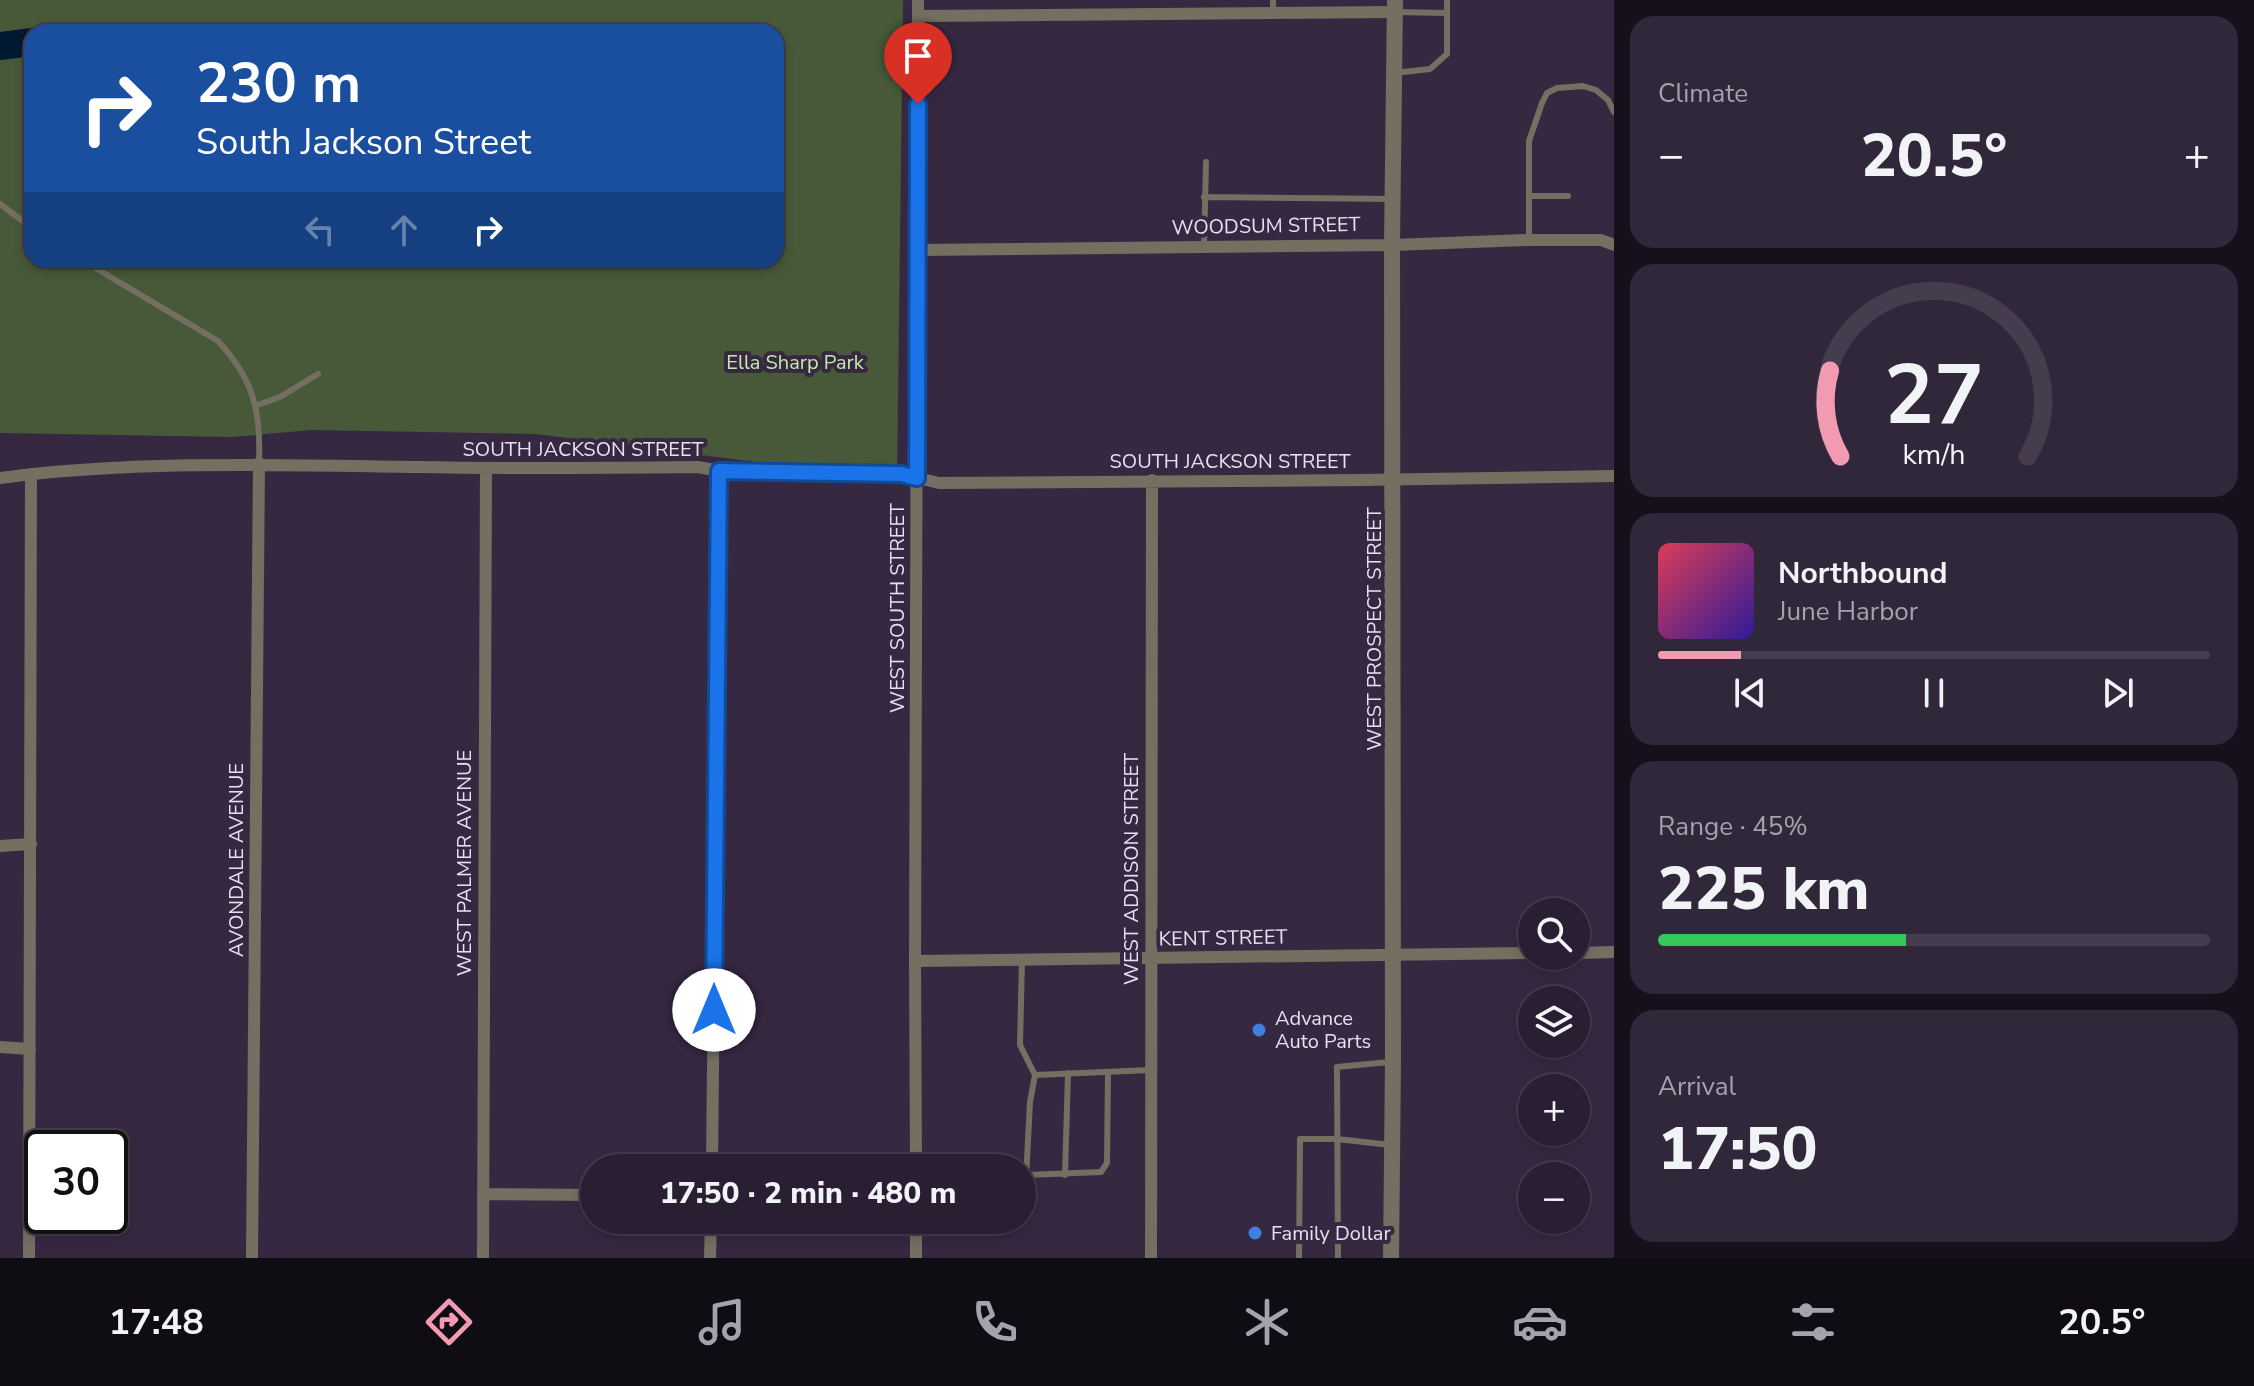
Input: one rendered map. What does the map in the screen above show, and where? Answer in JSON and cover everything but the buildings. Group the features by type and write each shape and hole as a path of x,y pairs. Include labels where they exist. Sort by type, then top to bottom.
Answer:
{"street":[{"name":"WEST SOUTH STREET","path":"916,1154 918,0"},
{"path":"918,16 1395,6"},
{"name":"WEST PROSPECT STREET","path":"1391,1258 1395,6"},
{"name":"WOODSUM STREET","path":"917,250 1392,245 1529,240 1601,240 1614,245"},
{"name":"SOUTH JACKSON STREET","path":"0,478 94,468 259,463 486,468 698,467 719,471 901,474 939,483 1614,476"},
{"name":"AVONDALE AVENUE","path":"252,1258 259,463"},
{"name":"WEST PALMER AVENUE","path":"483,1258 486,468"},
{"path":"712,1154 719,471"},
{"path":"29,1258 31,474"},
{"name":"WEST ADDISON STREET","path":"1151,1258 1152,480"},
{"path":"0,846 31,844"},
{"path":"1590,953 1614,952"},
{"name":"KENT STREET","path":"915,961 1518,953"},
{"path":"0,1047 30,1049"},
{"path":"483,1194 580,1195"},
{"path":"710,1258 711,1234"},
{"path":"916,1234 916,1258"}],"lane":[{"path":"1394,73 1430,69 1447,54 1447,0"},
{"path":"1395,6 1447,13"},
{"path":"1529,240 1529,141 1547,93 1557,88 1583,86 1596,90 1608,100 1614,112"},
{"path":"1204,247 1206,162"},
{"path":"1530,196 1568,196"},
{"path":"1204,197 1393,199"},
{"path":"0,204 24,222"},
{"path":"95,268 218,341 250,385 260,439 259,463"},
{"path":"255,406 288,393 318,374"},
{"path":"1022,960 1020,1045 1035,1075 1026,1154"},
{"path":"1338,1258 1337,1067 1393,1061"},
{"path":"1035,1075 1151,1070"},
{"path":"1036,1177 1101,1172 1107,1163 1108,1072"},
{"path":"1065,1175 1068,1073"},
{"path":"1299,1258 1300,1139 1337,1139 1391,1145"}],"green space":[{"name":"Ella Sharp Park","path":"0,0 903,0 897,480 536,434 312,430 232,437 0,433"}],"waterway":[{"path":"0,46 24,43"}],"place":[{"name":"Advance Auto Parts","path":"1259,1030"},
{"name":"Family Dollar","path":"1255,1233"}],"route":[{"path":"714,1010 719,471 901,474 917,478 918,104"}]}
